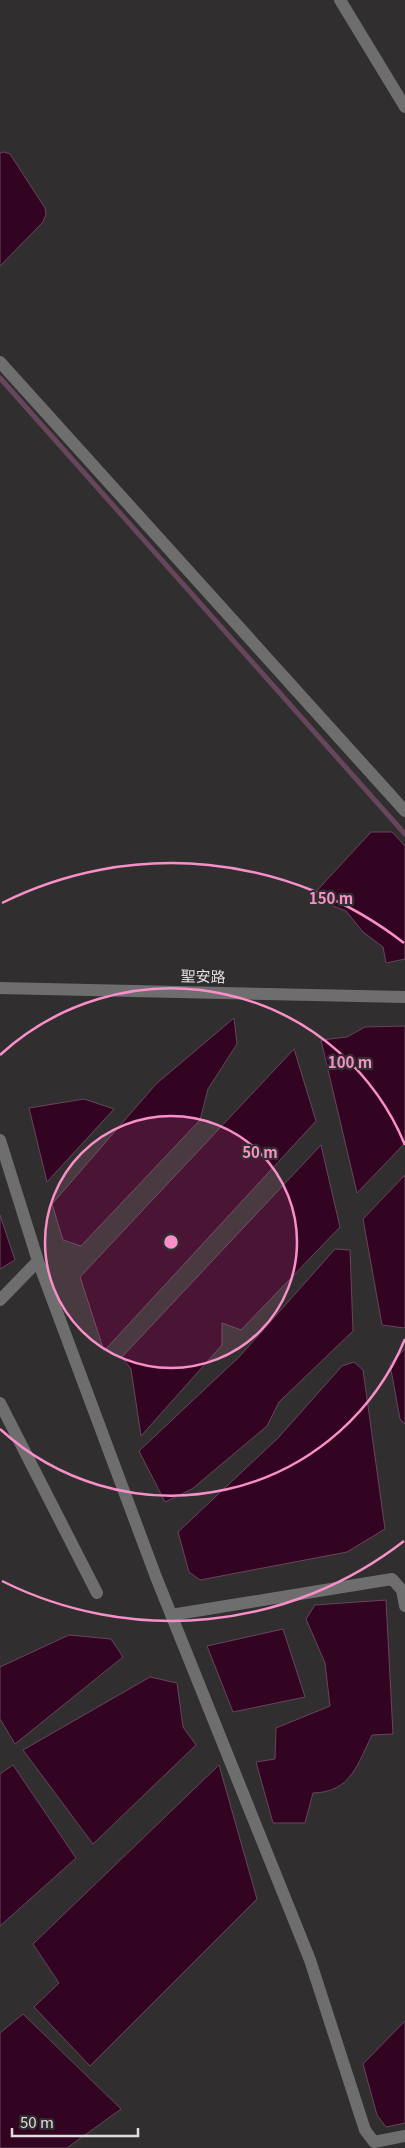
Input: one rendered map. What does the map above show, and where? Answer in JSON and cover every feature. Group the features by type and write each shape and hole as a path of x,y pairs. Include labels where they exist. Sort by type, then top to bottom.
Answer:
{"street":[{"path":"340,0 405,107"},
{"path":"0,362 405,811"},
{"name":"聖安路","path":"0,988 405,997"},
{"path":"0,1140 38,1261 171,1615 310,1960 371,2145 405,2136"},
{"path":"0,1300 38,1261"},
{"path":"0,1403 97,1593"},
{"path":"171,1615 392,1579 402,1590 405,1606"}],"shaded area":[{"path":"0,153 10,154 45,208 46,214 43,222 0,266"},
{"path":"371,832 392,832 405,846 405,959 386,963 383,947 363,932 346,911 311,897"},
{"path":"234,1018 237,1044 208,1089 200,1120 81,1246 63,1240 52,1204 156,1084"},
{"path":"405,1026 405,1143 357,1193 321,1040 347,1037 365,1027"},
{"path":"294,1049 316,1121 104,1351 80,1277"},
{"path":"84,1099 114,1109 47,1182 29,1108"},
{"path":"321,1145 340,1227 241,1330 222,1323 222,1345 141,1436 131,1369 122,1357"},
{"path":"405,1175 404,1328 382,1325 363,1219"},
{"path":"0,1215 15,1260 0,1269"},
{"path":"335,1249 350,1250 353,1331 279,1402 267,1426 192,1489 165,1502 139,1451 240,1356"},
{"path":"405,1349 405,1424 400,1419 390,1364"},
{"path":"354,1362 363,1370 385,1529 347,1552 200,1580 189,1572 178,1532 278,1438 342,1366"},
{"path":"386,1600 393,1734 372,1735 357,1766 344,1782 336,1788 313,1793 305,1823 273,1823 256,1762 275,1759 276,1728 330,1706 325,1663 306,1619 315,1605"},
{"path":"283,1629 305,1697 233,1712 207,1646"},
{"path":"69,1635 111,1639 123,1657 15,1744 0,1719 0,1667"},
{"path":"150,1677 177,1683 183,1727 196,1745 93,1844 23,1750"},
{"path":"13,1765 76,1858 0,1926 0,1774"},
{"path":"219,1765 257,1899 90,2066 34,2007 59,1983 33,1944"},
{"path":"23,2014 121,2109 67,2148 0,2148 0,2033"},
{"path":"405,2021 405,2123 386,2127 377,2115 363,2064"}],"waterway":[{"path":"0,378 405,834"}]}
